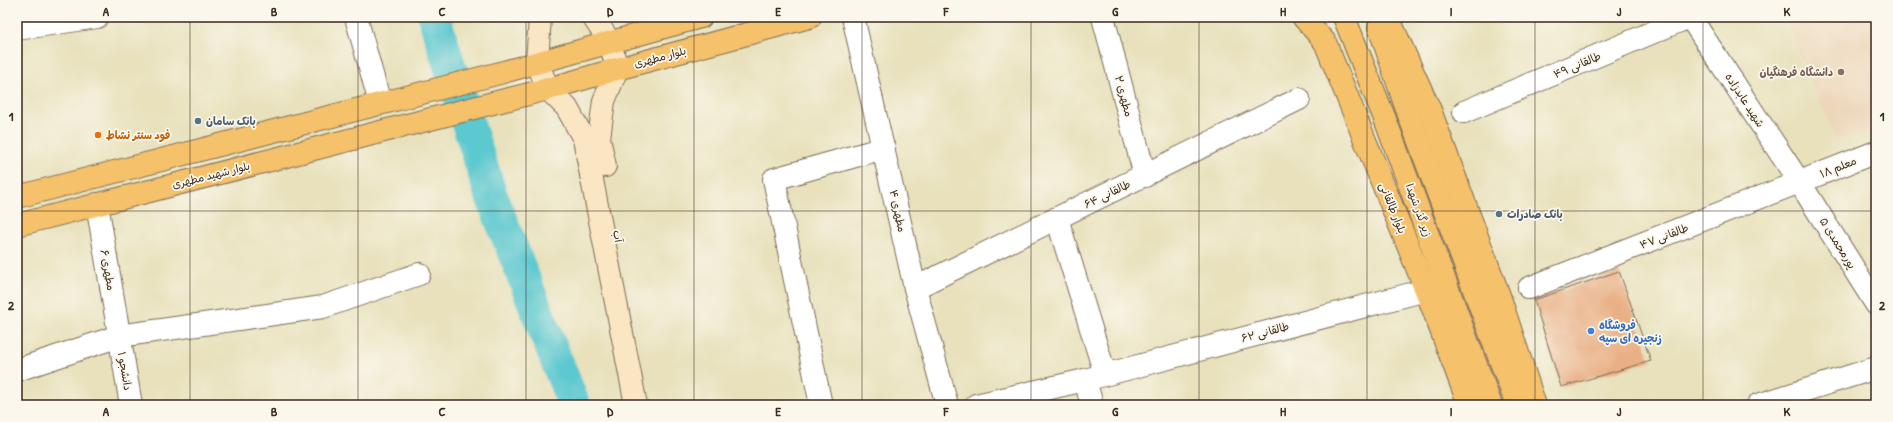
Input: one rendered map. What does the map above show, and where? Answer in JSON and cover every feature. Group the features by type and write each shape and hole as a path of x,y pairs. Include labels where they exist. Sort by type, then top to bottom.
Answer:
{"main road":[{"path":"17,197 500,73 701,17"},
{"name":"بلوار مطهری","path":"511,98 548,89 617,68 810,17"},
{"name":"بلوار طالقانی","path":"1303,17 1335,26 1426,290 1469,405"},
{"path":"1384,17 1410,118 1517,405"},
{"path":"1384,17 1430,110 1500,298 1535,405"},
{"name":"زیر گذر شهدا","path":"1335,26 1385,119 1491,405"},
{"name":"بلوار شهید مطهری","path":"17,225 511,98"}],"street":[{"path":"17,29 97,17"},
{"path":"356,17 388,101"},
{"path":"540,17 537,62 548,89"},
{"path":"593,17 610,42 617,68"},
{"name":"مطهری ۴","path":"853,17 915,288 947,405"},
{"name":"مطهری ۲","path":"1103,17 1145,176"},
{"name":"طالقانی ۴۹","path":"1464,112 1689,17"},
{"name":"شهید عابدزاده","path":"1689,17 1800,183"},
{"name":"آب","path":"617,68 604,101 599,138 652,405"},
{"name":"آب","path":"548,89 567,108 584,139 636,405"},
{"name":"طالقانی ۶۴","path":"915,288 1299,99"},
{"path":"821,405 774,178 884,148"},
{"name":"معلم ۱۸","path":"1800,183 1876,152"},
{"name":"طالقانی ۴۷","path":"1529,288 1800,183"},
{"name":"پورمحمدی ۵","path":"1800,183 1876,304"},
{"name":"مطهری ۶","path":"97,204 119,336"},
{"path":"1057,218 1095,377 1092,405"},
{"path":"17,370 119,336 323,307 419,274"},
{"name":"طالقانی ۶۲","path":"976,405 1095,377 1426,290"},
{"name":"دانشجو ۱","path":"119,336 131,405"},
{"path":"1758,405 1876,368"}],"shaded area":[{"name":"دانشگاه فرهنگیان","path":"1784,17 1876,17 1876,127 1836,140"}],"building":[{"name":"فروشگاه زنجیره ای سپه","path":"1619,271 1651,361 1561,387 1534,300"}],"waterway":[{"path":"434,17 491,195 574,405"}],"place":[{"name":"دانشگاه فرهنگیان","path":"1841,72"},
{"name":"بانک سامان","path":"198,121"},
{"name":"فود سنتر نشاط","path":"98,135"},
{"name":"بانک صادرات","path":"1499,214"},
{"name":"فروشگاه زنجیره ای سپه","path":"1591,331"}]}
